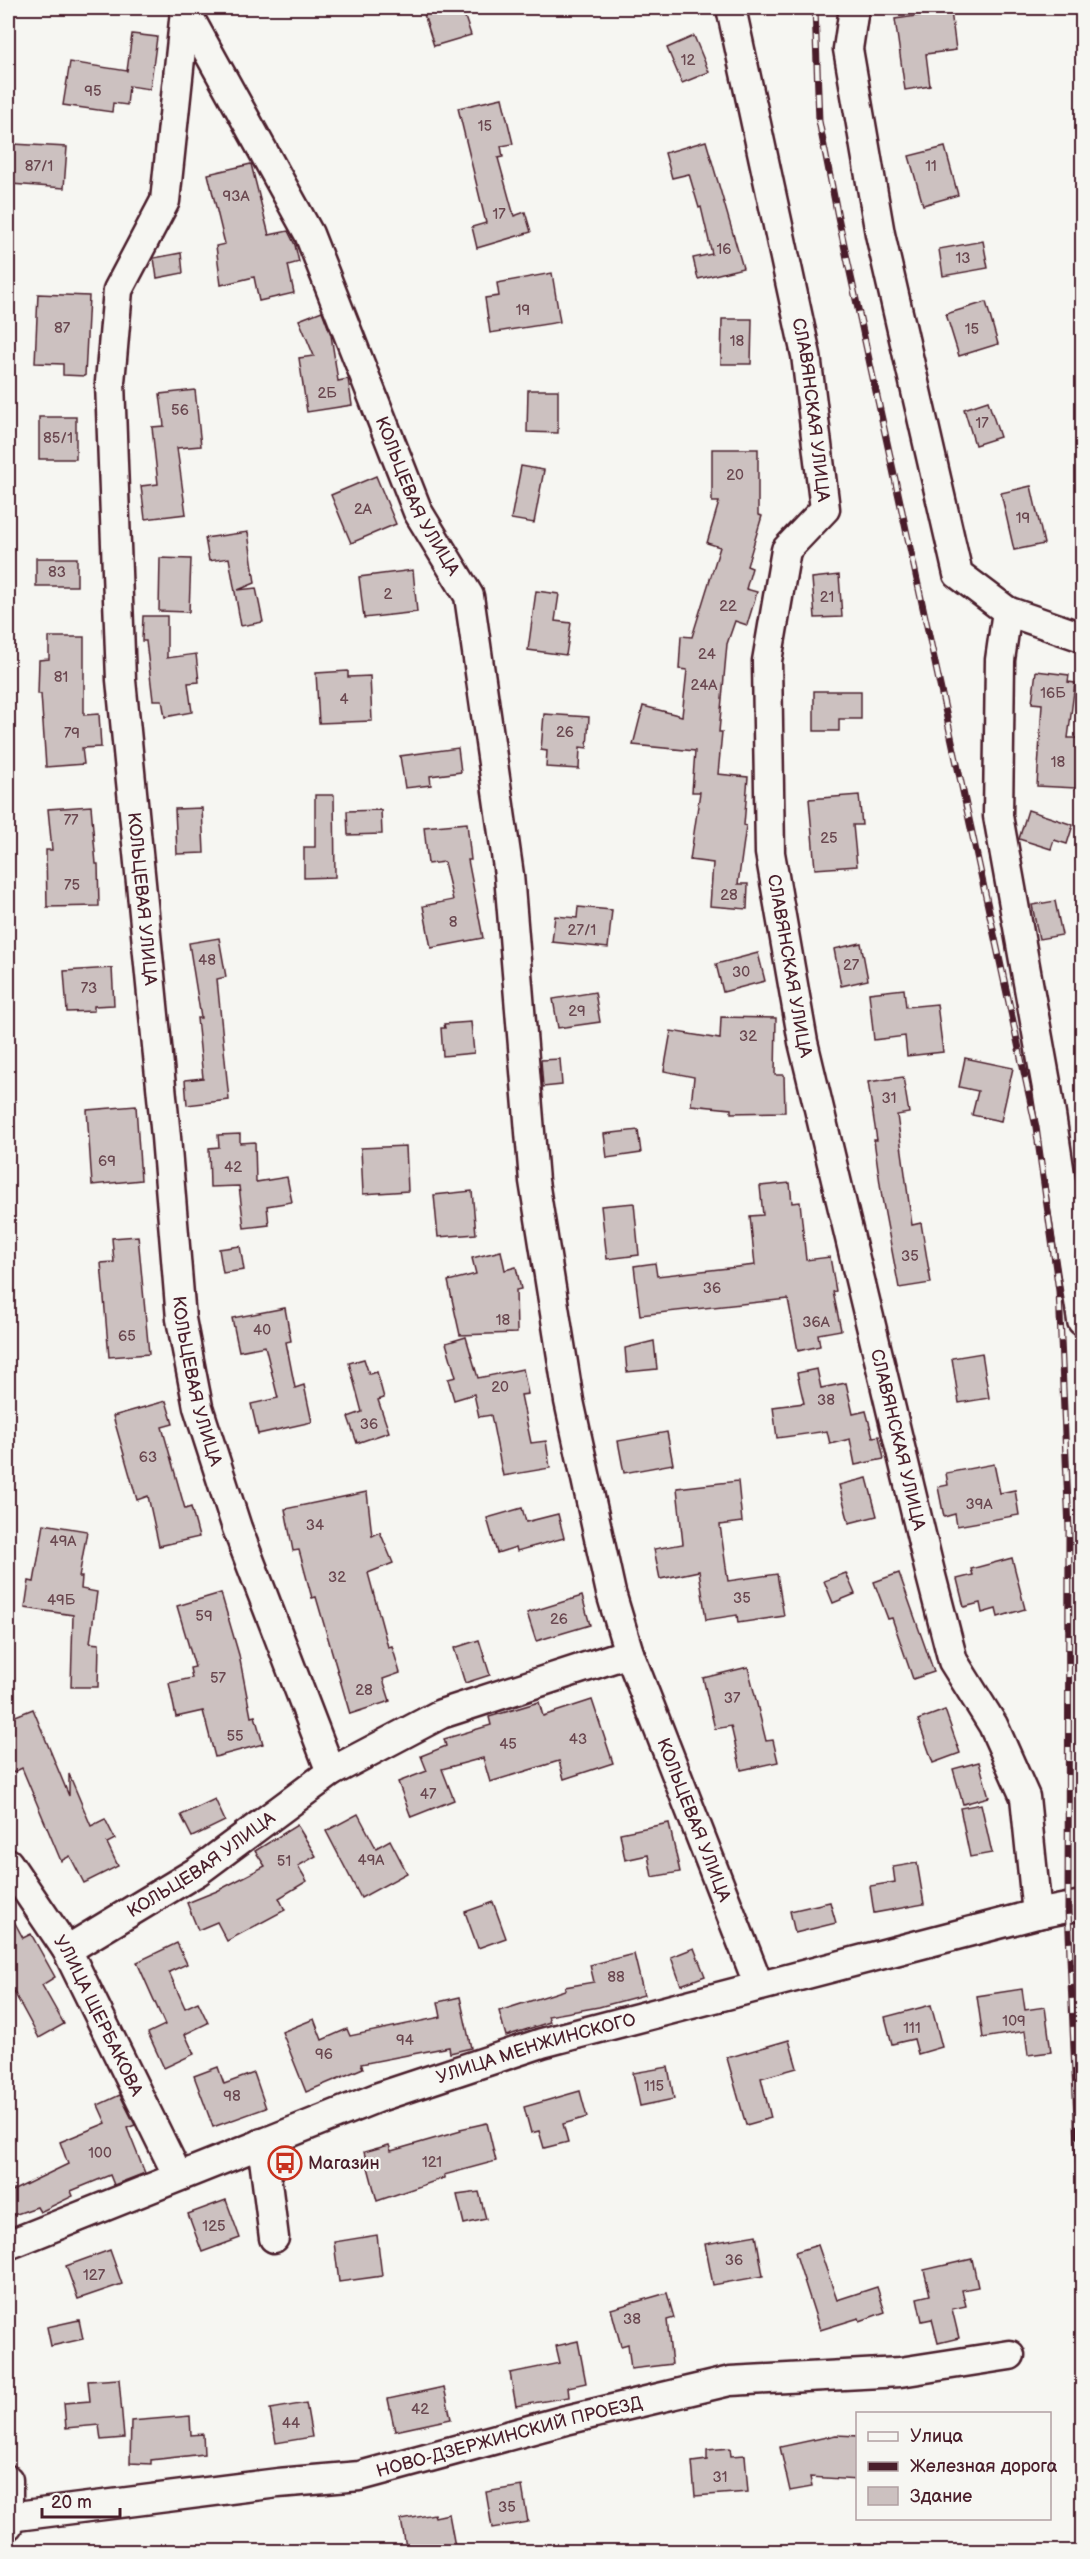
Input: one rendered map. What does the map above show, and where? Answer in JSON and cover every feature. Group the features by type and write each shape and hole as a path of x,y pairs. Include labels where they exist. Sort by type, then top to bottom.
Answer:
{"street":[{"name":"СЛАВЯНСКАЯ УЛИЦА","path":"731,8 806,355 825,509 786,550 767,661 770,853 803,1042 930,1572 953,1661 993,1725 1025,1797 1037,1914"},
{"path":"854,8 848,49 879,234 958,574 1007,611 1083,637"},
{"name":"КОЛЬЦЕВАЯ УЛИЦА","path":"185,9 309,234 418,512 469,596 509,875 534,1180 569,1401 611,1593 629,1653 759,1986"},
{"name":"КОЛЬЦЕВАЯ УЛИЦА","path":"185,9 165,201 118,290 110,382 121,680 166,1137 181,1319 198,1407 237,1528 331,1772"},
{"path":"1007,611 1000,660 998,816 1047,1088 1083,1321"},
{"name":"КОЛЬЦЕВАЯ УЛИЦА","path":"67,1950 198,1871 331,1772 441,1714 629,1653"},
{"name":"УЛИЦА ЩЕРБАКОВА","path":"8,1863 67,1950 178,2176"},
{"name":"УЛИЦА МЕНЖИНСКОГО","path":"8,2245 379,2097 542,2043 1037,1914 1083,1905"},
{"path":"262,2143 273,2238"},
{"name":"НОВО-ДЗЕРЖИНСКИЙ ПРОЕЗД","path":"8,2521 278,2483 360,2476 555,2423 730,2381 900,2372 1010,2355"},
{"path":"8,2480 8,2521"}],"building":[{"path":"422,8 462,8 471,35 434,46"},
{"path":"951,11 956,50 926,54 930,86 905,90 895,19"},
{"path":"132,34 157,37 150,89 129,86 127,105 113,103 112,112 63,105 70,62 127,71"},
{"path":"694,36 709,72 682,83 667,48"},
{"path":"502,98 513,144 501,146 503,157 498,158 514,216 525,212 531,232 477,248 472,227 486,223 458,108"},
{"path":"706,141 743,268 698,279 693,258 712,254 701,207 699,208 689,174 672,178 665,153"},
{"path":"13,144 67,147 64,188 11,184"},
{"path":"945,147 958,195 923,205 909,156"},
{"path":"251,164 269,235 288,231 295,245 299,262 288,265 294,293 259,301 254,277 221,285 216,246 225,244 208,174"},
{"path":"983,241 988,268 943,276 939,249"},
{"path":"181,253 183,273 157,278 154,258"},
{"path":"552,273 560,322 490,333 485,298 499,296 497,283"},
{"path":"38,294 89,296 85,376 63,375 63,364 35,363"},
{"path":"986,302 998,344 959,356 946,314"},
{"path":"322,311 331,335 338,381 348,379 352,405 307,412 299,358 314,356 299,320"},
{"path":"722,319 752,319 751,364 721,364"},
{"path":"195,390 201,446 177,448 186,514 145,519 141,486 158,484 152,427 164,426 160,394"},
{"path":"528,390 558,390 558,433 527,432"},
{"path":"988,401 1000,437 975,445 964,409"},
{"path":"39,417 76,417 76,459 39,459"},
{"path":"712,449 758,449 758,515 762,516 747,566 752,568 746,589 757,592 747,625 735,621 727,644 719,732 722,732 718,774 748,777 744,825 746,826 738,884 748,884 747,909 710,906 713,863 690,860 700,792 692,792 695,751 633,745 643,706 682,716 687,670 679,669 681,636 692,637 720,547 707,543 719,502 712,502"},
{"path":"521,466 544,470 534,523 511,519"},
{"path":"376,476 396,524 351,543 331,495"},
{"path":"1031,486 1044,544 1014,550 1001,493"},
{"path":"248,532 255,583 238,590 256,588 263,622 241,626 229,558 209,561 205,538"},
{"path":"36,558 77,558 77,586 36,586"},
{"path":"160,558 191,559 189,612 159,611"},
{"path":"413,570 417,612 364,618 359,577"},
{"path":"839,575 842,617 815,618 812,578"},
{"path":"536,591 559,594 555,621 571,623 566,655 528,650"},
{"path":"143,616 167,616 167,658 196,654 199,682 188,683 192,712 165,717 162,700 153,700 146,641 142,641"},
{"path":"49,637 84,637 84,715 99,714 101,747 82,748 84,764 46,767 41,694 38,694 39,660 49,659"},
{"path":"348,671 348,677 370,676 372,721 319,723 316,673"},
{"path":"1036,671 1069,675 1068,682 1075,683 1068,738 1079,738 1076,788 1037,786 1042,704 1032,703"},
{"path":"814,691 861,691 861,719 839,719 839,731 814,731"},
{"path":"544,714 589,717 587,748 580,747 579,769 546,767 547,751 541,750"},
{"path":"458,748 461,772 430,776 431,785 405,788 400,756"},
{"path":"315,795 334,795 335,877 304,878 304,847 315,847"},
{"path":"859,795 862,825 853,825 857,866 815,869 809,799"},
{"path":"91,806 96,864 98,864 99,906 47,907 46,850 52,850 48,809"},
{"path":"202,808 204,853 177,854 175,809"},
{"path":"381,810 382,834 348,835 347,811"},
{"path":"1028,810 1073,825 1067,844 1054,840 1051,849 1019,839"},
{"path":"467,823 471,860 468,860 483,938 431,948 423,906 453,900 444,862 428,864 424,827"},
{"path":"1055,901 1062,935 1039,939 1032,905"},
{"path":"578,907 612,910 608,948 552,942 555,916 577,918"},
{"path":"219,938 226,977 217,979 229,1100 187,1105 185,1080 203,1078 197,1018 201,1018 189,943"},
{"path":"861,943 868,980 841,986 834,949"},
{"path":"758,953 765,981 723,992 716,964"},
{"path":"112,968 114,1005 94,1006 94,1011 67,1012 64,971"},
{"path":"904,989 906,1007 937,1004 943,1052 907,1056 905,1036 874,1040 869,993"},
{"path":"595,992 600,1022 558,1028 553,999"},
{"path":"721,1017 776,1018 775,1075 784,1075 785,1112 731,1113 731,1109 691,1105 694,1077 664,1071 671,1031 720,1039"},
{"path":"471,1022 474,1053 443,1056 441,1028 445,1028 444,1024"},
{"path":"965,1058 1013,1068 1001,1121 972,1115 978,1091 959,1087"},
{"path":"560,1059 562,1085 543,1087 541,1060"},
{"path":"903,1077 909,1113 897,1115 912,1225 921,1223 931,1283 899,1288 882,1198 874,1140 877,1140 868,1082"},
{"path":"136,1106 141,1180 92,1185 87,1110"},
{"path":"638,1130 641,1153 607,1158 604,1134"},
{"path":"240,1134 240,1143 255,1142 256,1182 287,1177 292,1202 267,1206 269,1225 244,1228 239,1186 210,1187 209,1148 219,1147 218,1135"},
{"path":"406,1146 408,1191 363,1194 361,1148"},
{"path":"790,1183 792,1203 800,1202 806,1260 830,1257 836,1291 833,1292 841,1330 818,1334 820,1346 798,1351 788,1299 640,1315 634,1266 655,1263 657,1276 755,1265 750,1216 763,1215 760,1186"},
{"path":"472,1191 476,1234 438,1237 434,1195"},
{"path":"634,1203 639,1255 607,1259 601,1206"},
{"path":"138,1236 149,1354 109,1357 101,1263 114,1262 112,1238"},
{"path":"240,1246 244,1270 223,1273 219,1249"},
{"path":"501,1251 505,1270 516,1267 521,1289 516,1290 517,1333 460,1335 448,1281 476,1274 472,1258"},
{"path":"285,1308 291,1341 286,1342 295,1388 304,1385 312,1422 258,1434 251,1404 278,1398 265,1346 239,1351 232,1318"},
{"path":"466,1337 478,1378 523,1369 528,1394 521,1395 531,1443 546,1441 550,1468 503,1476 491,1415 479,1417 474,1394 454,1400 448,1379 456,1377 446,1343"},
{"path":"654,1341 657,1369 627,1372 625,1348"},
{"path":"982,1353 989,1398 959,1403 952,1358"},
{"path":"364,1359 369,1374 377,1372 384,1398 378,1400 389,1432 357,1443 348,1417 362,1412 349,1363"},
{"path":"817,1369 821,1388 846,1383 853,1414 866,1411 873,1437 879,1436 884,1459 855,1465 850,1439 830,1444 827,1431 777,1438 773,1407 804,1403 797,1373"},
{"path":"166,1401 173,1424 162,1427 185,1509 191,1507 199,1537 159,1546 148,1496 137,1500 113,1416"},
{"path":"667,1432 673,1464 624,1473 618,1441"},
{"path":"994,1464 1000,1493 1015,1490 1019,1515 957,1526 955,1514 944,1517 938,1487 948,1485 946,1473"},
{"path":"867,1478 877,1516 849,1523 839,1485"},
{"path":"738,1481 742,1522 720,1525 728,1581 777,1574 784,1616 738,1623 737,1615 706,1620 699,1571 660,1579 654,1549 683,1544 677,1488"},
{"path":"367,1492 372,1536 380,1532 393,1563 368,1573 388,1647 392,1646 400,1673 383,1679 390,1701 350,1714 316,1597 312,1598 299,1550 293,1551 285,1509"},
{"path":"522,1508 526,1522 558,1514 564,1538 517,1551 516,1547 497,1553 487,1518"},
{"path":"44,1524 87,1531 79,1577 82,1577 81,1589 97,1592 90,1643 99,1644 98,1687 71,1687 73,1615 25,1608 29,1581 34,1582"},
{"path":"1012,1558 1025,1609 998,1617 996,1609 982,1613 980,1603 964,1607 957,1579 973,1575 971,1569"},
{"path":"846,1573 855,1594 833,1603 824,1581"},
{"path":"899,1573 934,1672 913,1679 892,1618 888,1619 874,1582"},
{"path":"221,1593 239,1655 251,1717 255,1716 263,1744 215,1757 203,1711 176,1717 169,1683 192,1678 190,1668 195,1667 177,1606"},
{"path":"582,1596 590,1625 536,1641 527,1613"},
{"path":"479,1640 490,1675 465,1683 454,1648"},
{"path":"748,1667 766,1741 773,1740 778,1762 741,1770 731,1726 715,1729 703,1678"},
{"path":"592,1700 613,1763 564,1779 559,1761 490,1782 483,1758 442,1769 454,1800 411,1817 398,1782 427,1771 421,1756 446,1746 444,1739 491,1725 489,1717 539,1702 543,1716"},
{"path":"33,1709 69,1796 69,1774 91,1826 105,1819 115,1839 107,1843 118,1866 84,1883 70,1856 61,1861 22,1768 8,1775 8,1719"},
{"path":"945,1710 960,1753 933,1763 918,1720"},
{"path":"979,1762 989,1797 963,1804 953,1769"},
{"path":"215,1799 225,1821 192,1837 181,1815"},
{"path":"981,1804 992,1853 970,1857 960,1808"},
{"path":"358,1814 376,1848 390,1840 407,1873 361,1898 326,1831"},
{"path":"669,1823 680,1872 652,1877 648,1855 625,1860 620,1833"},
{"path":"297,1825 316,1856 298,1866 307,1881 279,1898 285,1910 227,1941 217,1922 198,1930 187,1903 217,1891 265,1866 255,1851"},
{"path":"917,1863 924,1904 874,1913 870,1886 895,1882 893,1867"},
{"path":"493,1902 506,1938 478,1948 465,1912"},
{"path":"830,1902 836,1923 795,1933 790,1911"},
{"path":"8,1910 23,1938 31,1934 55,1977 42,1985 64,2024 39,2038 8,1981"},
{"path":"177,1943 187,1964 169,1972 185,2008 198,2002 208,2023 185,2034 194,2054 164,2068 148,2033 165,2025 137,1962"},
{"path":"694,1948 705,1976 681,1985 671,1957"},
{"path":"634,1954 644,1995 599,2007 548,2016 550,2022 506,2036 499,2011 565,1990 565,1987 594,1982 590,1965"},
{"path":"1022,1989 1025,2010 1045,2007 1051,2052 1028,2055 1025,2031 983,2038 977,1996"},
{"path":"460,1997 471,2048 450,2053 449,2047 361,2064 363,2068 306,2092 282,2032 314,2019 322,2040 347,2029 350,2036 441,2017 438,2002"},
{"path":"931,2005 942,2047 918,2054 914,2039 892,2044 885,2017"},
{"path":"789,2040 797,2068 761,2078 771,2118 746,2125 727,2058"},
{"path":"218,2067 224,2084 254,2073 266,2108 213,2127 194,2076"},
{"path":"668,2067 674,2099 640,2106 633,2073"},
{"path":"580,2091 587,2117 563,2124 568,2142 544,2148 539,2131 531,2133 524,2107"},
{"path":"120,2095 135,2125 127,2128 145,2173 114,2185 110,2175 71,2191 73,2196 40,2212 37,2207 8,2217 8,2193 68,2164 60,2142 106,2123 98,2105"},
{"path":"487,2123 496,2161 444,2175 444,2178 377,2201 364,2152 389,2145 391,2151"},
{"path":"479,2192 486,2219 464,2224 457,2195"},
{"path":"226,2200 240,2238 202,2252 188,2214"},
{"path":"377,2235 382,2276 339,2282 334,2242"},
{"path":"756,2235 763,2276 713,2285 705,2244"},
{"path":"818,2245 837,2300 877,2287 885,2312 860,2321 859,2318 820,2330 795,2252"},
{"path":"110,2250 122,2284 78,2299 66,2266"},
{"path":"972,2259 978,2287 962,2290 966,2306 952,2309 959,2338 938,2343 932,2319 922,2321 917,2298 930,2295 924,2270"},
{"path":"667,2293 674,2318 667,2320 672,2364 631,2369 628,2344 621,2346 611,2309"},
{"path":"79,2320 83,2339 51,2346 47,2327"},
{"path":"578,2341 586,2383 568,2387 569,2397 516,2406 510,2373 560,2363 556,2346"},
{"path":"119,2379 124,2438 101,2440 99,2425 66,2428 64,2403 90,2401 88,2381"},
{"path":"444,2387 451,2419 395,2431 388,2399"},
{"path":"306,2403 312,2437 276,2443 270,2409"},
{"path":"190,2416 191,2435 203,2434 204,2454 151,2460 151,2464 130,2463 131,2421"},
{"path":"836,2435 856,2436 856,2480 810,2477 812,2487 790,2491 780,2447"},
{"path":"730,2448 731,2456 745,2455 748,2492 695,2496 692,2462 707,2460 707,2450"},
{"path":"522,2486 528,2522 492,2528 486,2492"},
{"path":"434,2514 435,2517 449,2514 456,2552 407,2552 401,2520"}],"railway":[{"path":"815,8 819,121 1036,1127 1059,1291 1069,1530 1068,1909 1078,2145 1082,2325"}],"place":[{"name":"Магазин","path":"285,2163"}]}
